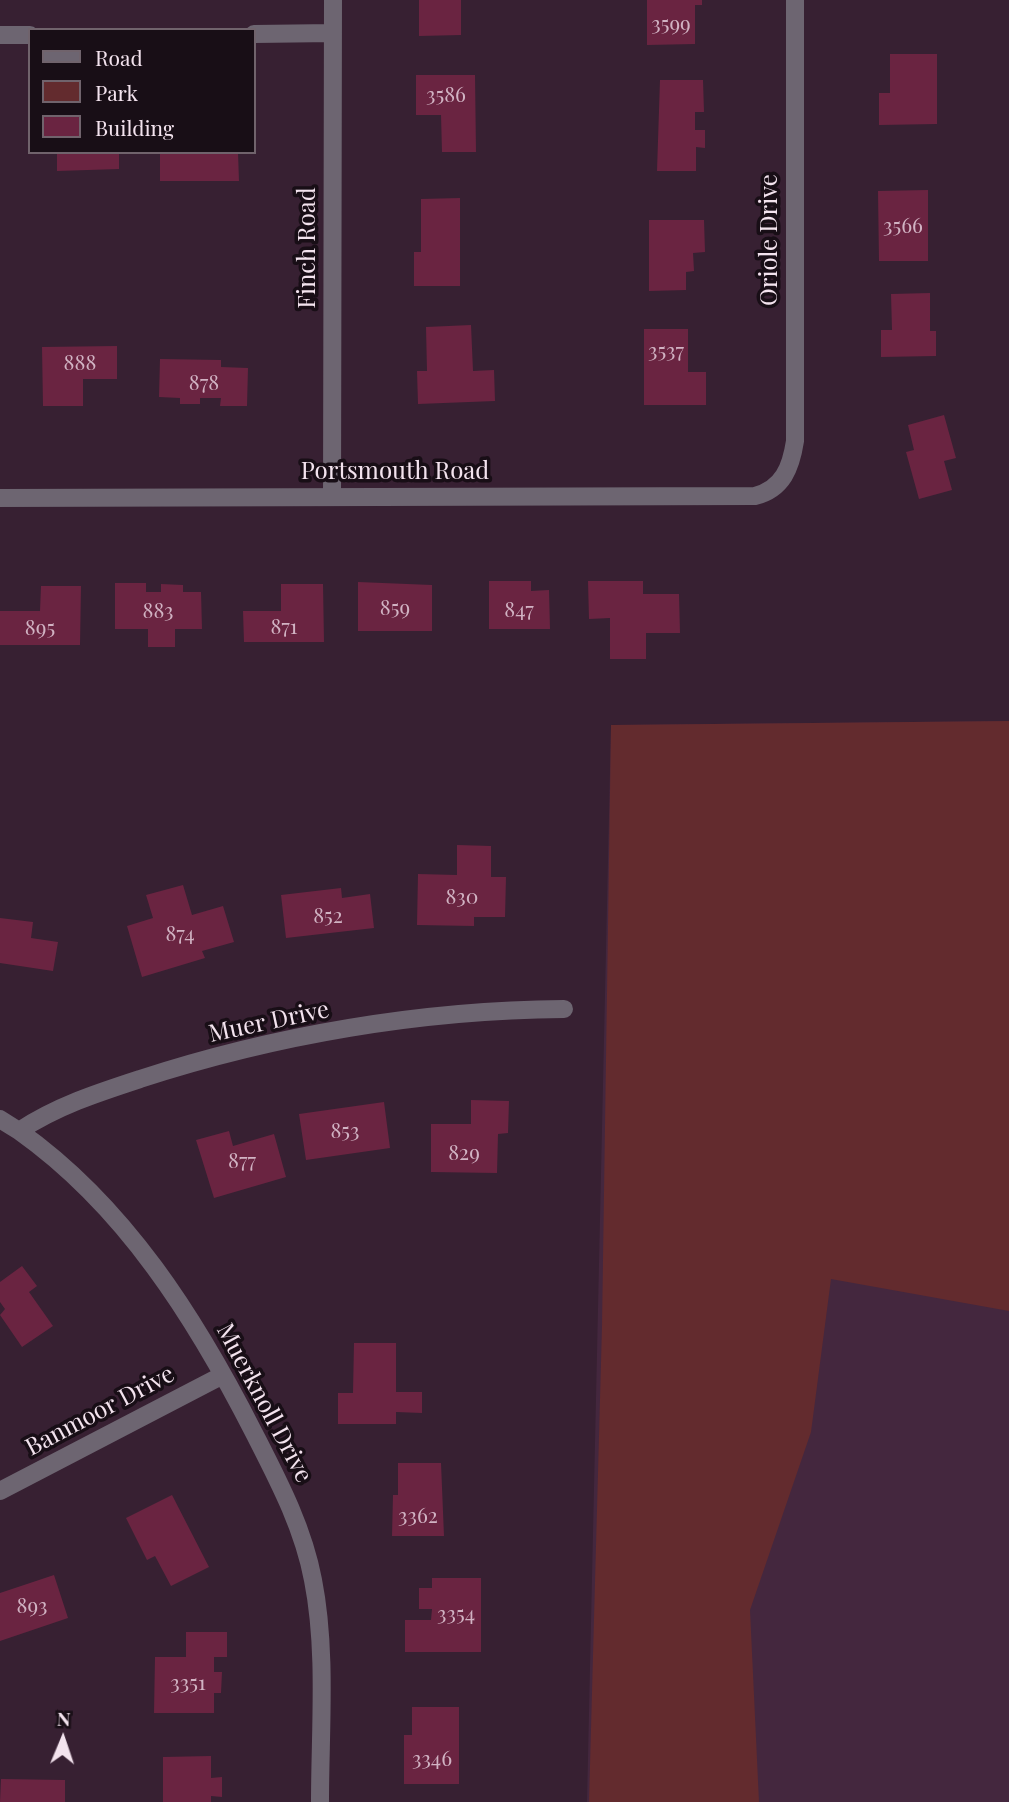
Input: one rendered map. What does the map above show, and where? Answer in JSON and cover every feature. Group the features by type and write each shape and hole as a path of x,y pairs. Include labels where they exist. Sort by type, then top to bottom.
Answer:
{"street":[{"name":"Finch Road","path":"332,497 333,0"},
{"name":"Oriole Drive","path":"784,477 795,441 795,0"},
{"path":"256,34 333,33"},
{"path":"0,35 28,35"},
{"name":"Portsmouth Road","path":"0,498 755,496 768,493 784,477"},
{"name":"Muer Drive","path":"19,1131 46,1113 82,1098 167,1070 249,1049 374,1025 469,1013 564,1009"},
{"path":"0,1119 19,1131"},
{"name":"Muerknoll Drive","path":"19,1131 52,1154 147,1257 204,1338 284,1492 313,1580 319,1634 320,1802"},
{"name":"Banmoor Drive","path":"0,1491 223,1375"}],"shaded area":[{"path":"1009,721 1009,1802 587,1802 611,725"}],"green space":[{"path":"1009,721 1009,1311 831,1279 811,1432 750,1610 759,1802 589,1802 602,1326 611,725"}],"building":[{"path":"419,0 461,0 461,35 419,36"},
{"path":"647,0 702,0 702,5 695,5 695,44 647,45"},
{"path":"890,54 937,54 937,124 879,125 879,93 890,93"},
{"path":"416,75 475,75 476,152 442,152 441,115 416,115"},
{"path":"660,80 703,80 704,112 695,112 695,130 705,130 705,148 696,147 696,171 657,171"},
{"path":"57,154 119,154 119,169 57,171"},
{"path":"160,154 238,154 239,181 160,181"},
{"path":"928,190 928,261 879,261 878,191"},
{"path":"460,198 460,286 414,286 414,252 421,252 421,199"},
{"path":"649,220 704,220 705,252 693,253 694,271 686,272 686,290 649,291"},
{"path":"930,293 930,331 936,331 936,356 881,357 881,330 892,330 891,294"},
{"path":"471,325 473,371 494,370 495,401 418,404 417,371 427,371 426,327"},
{"path":"644,329 688,329 688,372 706,372 706,405 644,405"},
{"path":"117,346 117,379 83,379 83,406 43,406 42,347"},
{"path":"160,359 221,360 221,367 248,368 247,406 220,406 221,398 200,398 200,404 180,404 180,398 159,397"},
{"path":"944,415 956,458 944,461 952,490 919,499 906,452 914,450 908,425"},
{"path":"489,581 531,581 531,591 549,590 550,629 489,629"},
{"path":"588,581 643,581 643,594 679,594 680,633 646,633 646,659 610,659 610,618 589,619"},
{"path":"358,582 432,585 432,631 358,631"},
{"path":"115,583 146,583 146,592 161,592 161,584 183,585 183,592 201,592 202,629 175,629 175,647 148,647 148,629 115,629"},
{"path":"281,584 323,584 324,642 244,642 243,611 281,611"},
{"path":"41,586 81,586 80,645 0,645 0,611 40,611"},
{"path":"457,845 491,846 491,877 506,877 505,917 474,917 474,926 417,925 418,874 457,875"},
{"path":"183,885 192,915 223,906 234,942 202,951 205,958 142,977 127,926 153,918 146,895"},
{"path":"341,888 342,898 370,894 374,928 286,938 281,895"},
{"path":"0,918 33,922 31,938 58,942 53,971 0,963"},
{"path":"471,1100 509,1101 508,1133 498,1134 497,1173 431,1172 431,1124 471,1124"},
{"path":"384,1102 390,1148 306,1160 299,1114"},
{"path":"229,1131 233,1146 274,1134 286,1177 214,1198 196,1140"},
{"path":"22,1266 37,1286 29,1292 53,1326 22,1347 0,1315 5,1309 0,1302 0,1282"},
{"path":"354,1343 396,1343 396,1392 422,1392 422,1413 396,1412 396,1424 338,1424 338,1393 353,1393"},
{"path":"398,1463 441,1463 444,1536 392,1536 393,1495 398,1495"},
{"path":"172,1495 209,1567 171,1586 155,1556 147,1560 126,1518"},
{"path":"54,1575 68,1618 0,1641 0,1593"},
{"path":"432,1578 481,1578 481,1652 405,1652 405,1620 431,1620 432,1609 419,1609 419,1588 432,1588"},
{"path":"186,1632 227,1632 227,1657 214,1657 214,1672 222,1672 221,1693 214,1693 214,1713 154,1713 155,1657 186,1657"},
{"path":"412,1707 459,1707 459,1784 404,1784 404,1735 412,1735"},
{"path":"211,1756 211,1778 222,1777 222,1797 211,1796 211,1802 163,1802 163,1757"},
{"path":"1,1779 65,1780 65,1802 0,1802"}]}
